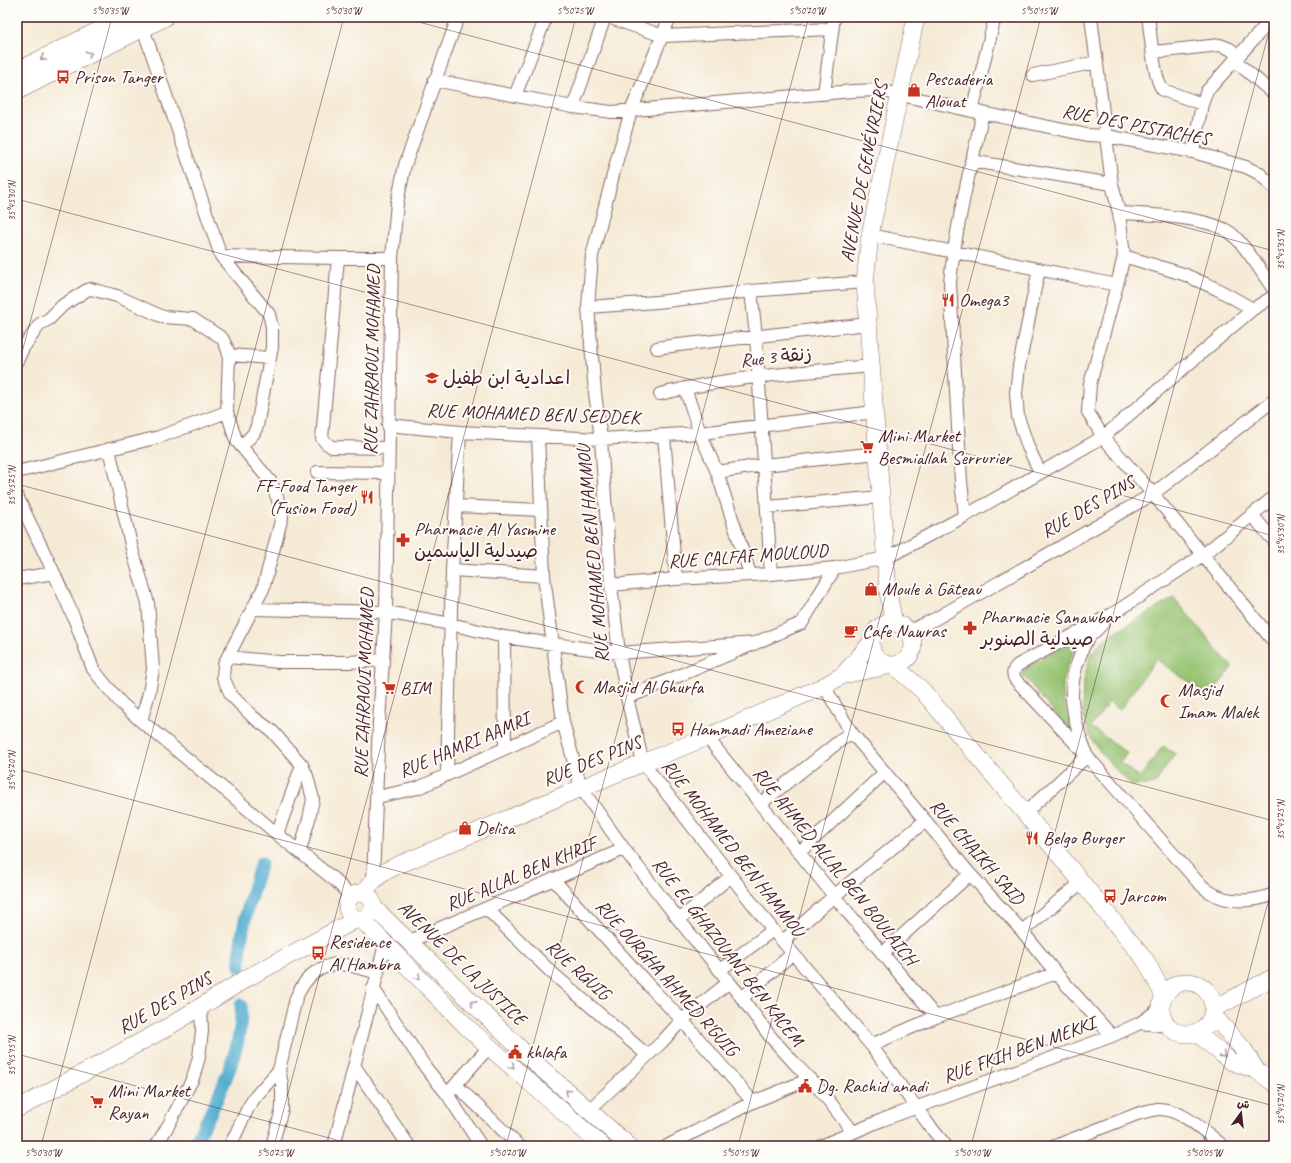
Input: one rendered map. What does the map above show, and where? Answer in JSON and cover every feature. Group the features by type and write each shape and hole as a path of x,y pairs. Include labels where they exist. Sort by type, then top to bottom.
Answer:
{"main road":[{"path":"17,72 135,22 164,17"},
{"path":"17,90 60,68 135,22"}],"street":[{"name":"RUE ZAHRAOUI MOHAMED","path":"361,904 373,857 377,798 379,722 386,612 387,474 392,258 397,203 405,165 434,80 458,17"},
{"path":"515,96 546,17"},
{"path":"573,107 607,17 663,36 833,23 824,94"},
{"name":"RUE MOHAMED BEN HAMMOU","path":"670,17 631,111 618,156 592,256 588,307 595,393 601,439 612,585 627,698 643,763 782,942 871,1045 946,1146"},
{"name":"AVENUE DE GENÉVRIERS","path":"894,623 888,592 865,282 870,235 916,17"},
{"path":"965,516 961,482 950,282 953,251 971,161 977,112 995,17"},
{"path":"1091,17 1112,184 1120,213 1124,256 1090,384 1088,412 1103,437 1153,494 1274,642"},
{"path":"1148,17 1158,80 1164,90 1202,104"},
{"path":"1193,152 1202,104 1207,91 1237,59 1269,21"},
{"path":"135,22 221,256 269,314 272,327 272,347 257,426 254,433 242,446"},
{"path":"1154,52 1220,45 1230,49 1237,59 1274,94"},
{"path":"1033,75 1097,62"},
{"name":"RUE DES PISTACHES","path":"434,80 573,107 612,112 879,90 1087,135 1106,136 1193,152 1246,167 1260,174 1274,188"},
{"path":"971,161 1112,184"},
{"path":"1120,213 1158,215 1214,225 1223,229 1232,234 1242,245 1274,290"},
{"path":"870,235 1117,285"},
{"path":"221,256 392,258"},
{"path":"1124,256 1183,274 1217,289 1253,310"},
{"path":"338,258 322,438 332,448 388,448"},
{"path":"1039,269 1019,366 1016,393 1018,417 1028,447 1040,472"},
{"path":"588,307 657,302 751,291 865,282"},
{"path":"17,361 23,348 40,324 49,319 62,305 91,289 117,296 164,317 193,320 222,338 229,355 227,412 236,440 271,482 278,500 282,517 263,589 224,664 223,677 231,695 253,717 272,731 302,765 307,776 313,799 300,851"},
{"path":"751,291 756,336 771,574"},
{"name":"RUE CALFAF MOULOUD","path":"612,585 835,568 886,558 965,516 1103,437 1253,310 1274,296"},
{"path":"657,348 678,344 868,324"},
{"path":"229,355 270,358"},
{"name":"Rue 3 زنقة","path":"660,394 685,388 758,376 872,366"},
{"path":"685,388 700,434 717,472 750,574"},
{"name":"RUE DES PINS","path":"909,631 935,619 1153,494 1274,400"},
{"path":"17,472 160,437 227,412"},
{"name":"RUE MOHAMED BEN SEDDEK","path":"388,425 460,432 601,439 700,434 874,412"},
{"path":"447,775 452,570 460,432"},
{"name":"RUE EL GHAZOUANI BEN KACEM","path":"538,436 544,576 552,643 563,722 581,788 624,849 742,998 769,1035 833,1105 853,1132"},
{"path":"664,436 676,579"},
{"path":"109,449 132,549 148,603 153,669 149,694 141,721"},
{"path":"717,472 764,465 878,453"},
{"path":"317,472 387,474"},
{"path":"17,496 74,618 93,669 121,703 277,834 336,881 361,904"},
{"path":"767,507 881,497"},
{"path":"1274,497 1203,555 1114,613 1018,665 1013,672 1015,679 1088,756 1197,881 1222,898 1250,900 1274,894"},
{"path":"456,506 540,510"},
{"path":"1252,515 1274,541"},
{"path":"627,698 802,623 835,568"},
{"path":"452,570 544,576"},
{"path":"17,579 54,573"},
{"path":"252,610 386,612 451,624 504,637 620,653 756,643"},
{"path":"1088,756 1078,734 1074,716 1071,697 1073,680 1077,664 1089,637 1114,613"},
{"path":"891,666 905,662 913,647 912,636 909,631 905,627 894,623 881,626 875,631 872,637 870,644 871,650 877,660 891,666 922,690 1025,813 1146,961 1163,1002"},
{"path":"504,637 505,748"},
{"name":"RUE DES PINS","path":"17,1109 168,1027 247,978 334,932 361,904 385,871 581,788 707,737 824,686 843,675 870,644"},
{"path":"228,657 279,662 348,662 383,660"},
{"path":"909,657 922,690"},
{"name":"RUE DES PINS","path":"843,675 891,666"},
{"name":"RUE CHAIKH SAID","path":"824,686 851,732 970,874 1022,931 1056,973 1112,1036"},
{"name":"RUE HAMRI AAMRI","path":"377,798 418,788 563,722"},
{"path":"760,804 851,732"},
{"name":"RUE AHMED ALLAL BEN BOULAICH","path":"707,737 834,896 936,1017"},
{"path":"1025,813 1088,756"},
{"path":"277,834 302,765"},
{"path":"800,852 885,772"},
{"path":"782,942 834,896 925,821"},
{"name":"RUE ALLAL BEN KHRIF","path":"410,941 624,849"},
{"path":"882,954 970,874"},
{"path":"679,920 731,876"},
{"name":"RUE OURGHA AHMED R'GUIG","path":"553,879 682,1020 753,1102"},
{"path":"1022,931 1082,882"},
{"name":"AVENUE DE LA JUSTICE","path":"361,904 410,941 533,1061 629,1146"},
{"name":"AVENUE DE LA JUSTICE","path":"361,904 385,944 468,1028 602,1146"},
{"name":"RUE RGUIG","path":"487,909 551,972 647,1056"},
{"path":"720,970 773,930"},
{"path":"334,1146 385,944"},
{"path":"742,998 792,954"},
{"path":"1140,1023 1169,1026 1177,1031 1186,1033 1196,1032 1209,1022 1213,1012 1211,998 1207,991 1198,984 1184,982 1146,961"},
{"path":"272,1146 282,1109 282,1084 279,1070 296,998 301,987 309,976 317,970 331,965 337,964 377,972"},
{"path":"871,1045 936,1017 1056,973"},
{"path":"1213,1012 1252,988 1274,977"},
{"path":"589,1110 661,1043 682,1020 729,982"},
{"path":"1169,1026 1162,1014 1163,1002 1169,990 1176,984 1184,982"},
{"path":"373,988 426,1068 520,1146"},
{"path":"1207,991 1252,988"},
{"name":"RUE FKIH BEN MEKKI","path":"821,1146 882,1120 1112,1036 1140,1023 1163,1002"},
{"path":"156,1146 193,1078 199,1057 202,1031 201,1007"},
{"path":"1213,1012 1244,1050 1256,1070"},
{"path":"1196,1032 1230,1061 1256,1070 1274,1083"},
{"path":"452,1090 489,1047"},
{"path":"355,1067 409,1146"},
{"path":"230,1146 248,1108 255,1097 279,1070"},
{"path":"667,1146 753,1102 810,1079"},
{"path":"452,1090 480,1146"},
{"path":"1055,1146 1137,1114 1149,1110 1160,1109 1171,1111 1185,1117 1223,1146"}],"green space":[{"path":"1174,598 1232,667 1210,697 1156,659 1120,710 1109,702 1091,727 1127,753 1120,763 1140,777 1163,746 1175,754 1156,782 1152,785 1131,785 1102,754 1089,734 1085,723 1082,699 1085,675 1092,654 1108,636"},
{"path":"1077,637 1080,640 1065,673 1063,683 1064,703 1072,728 1069,731 1022,674 1022,670"}],"waterway":[{"path":"240,966 241,940 261,863"},
{"path":"192,1146 210,1114 232,1061 239,1033 241,1005"}],"place":[{"name":"Prison Tanger","path":"63,77"},
{"name":"Pescaderia Alouat","path":"914,90"},
{"name":"Omega3","path":"948,300"},
{"name":"اعدادية ابن طفيل","path":"432,378"},
{"name":"Mini Market Besmiallah Serrurier","path":"867,447"},
{"name":"FF-Food Tanger (Fusion Food)","path":"367,497"},
{"name":"Pharmacie Al Yasmine صيدلية الياسمين","path":"403,540"},
{"name":"Moule à Gâteau","path":"871,589"},
{"name":"Pharmacie Sanawbar صيدلية الصنوبر","path":"970,628"},
{"name":"Cafe Nawras","path":"851,631"},
{"name":"Masjid Al Ghurfa","path":"582,687"},
{"name":"BIM","path":"389,688"},
{"name":"Masjid Imam Malek","path":"1167,701"},
{"name":"Hammadi Ameziane","path":"678,729"},
{"name":"Delisa","path":"465,828"},
{"name":"Belgo Burger","path":"1032,838"},
{"name":"Jarcom","path":"1110,896"},
{"name":"Residence Al Hambra","path":"318,953"},
{"name":"khlafa","path":"515,1052"},
{"name":"Dg. Rachid anadi","path":"805,1086"},
{"name":"Mini Market Rayan","path":"97,1102"}]}
